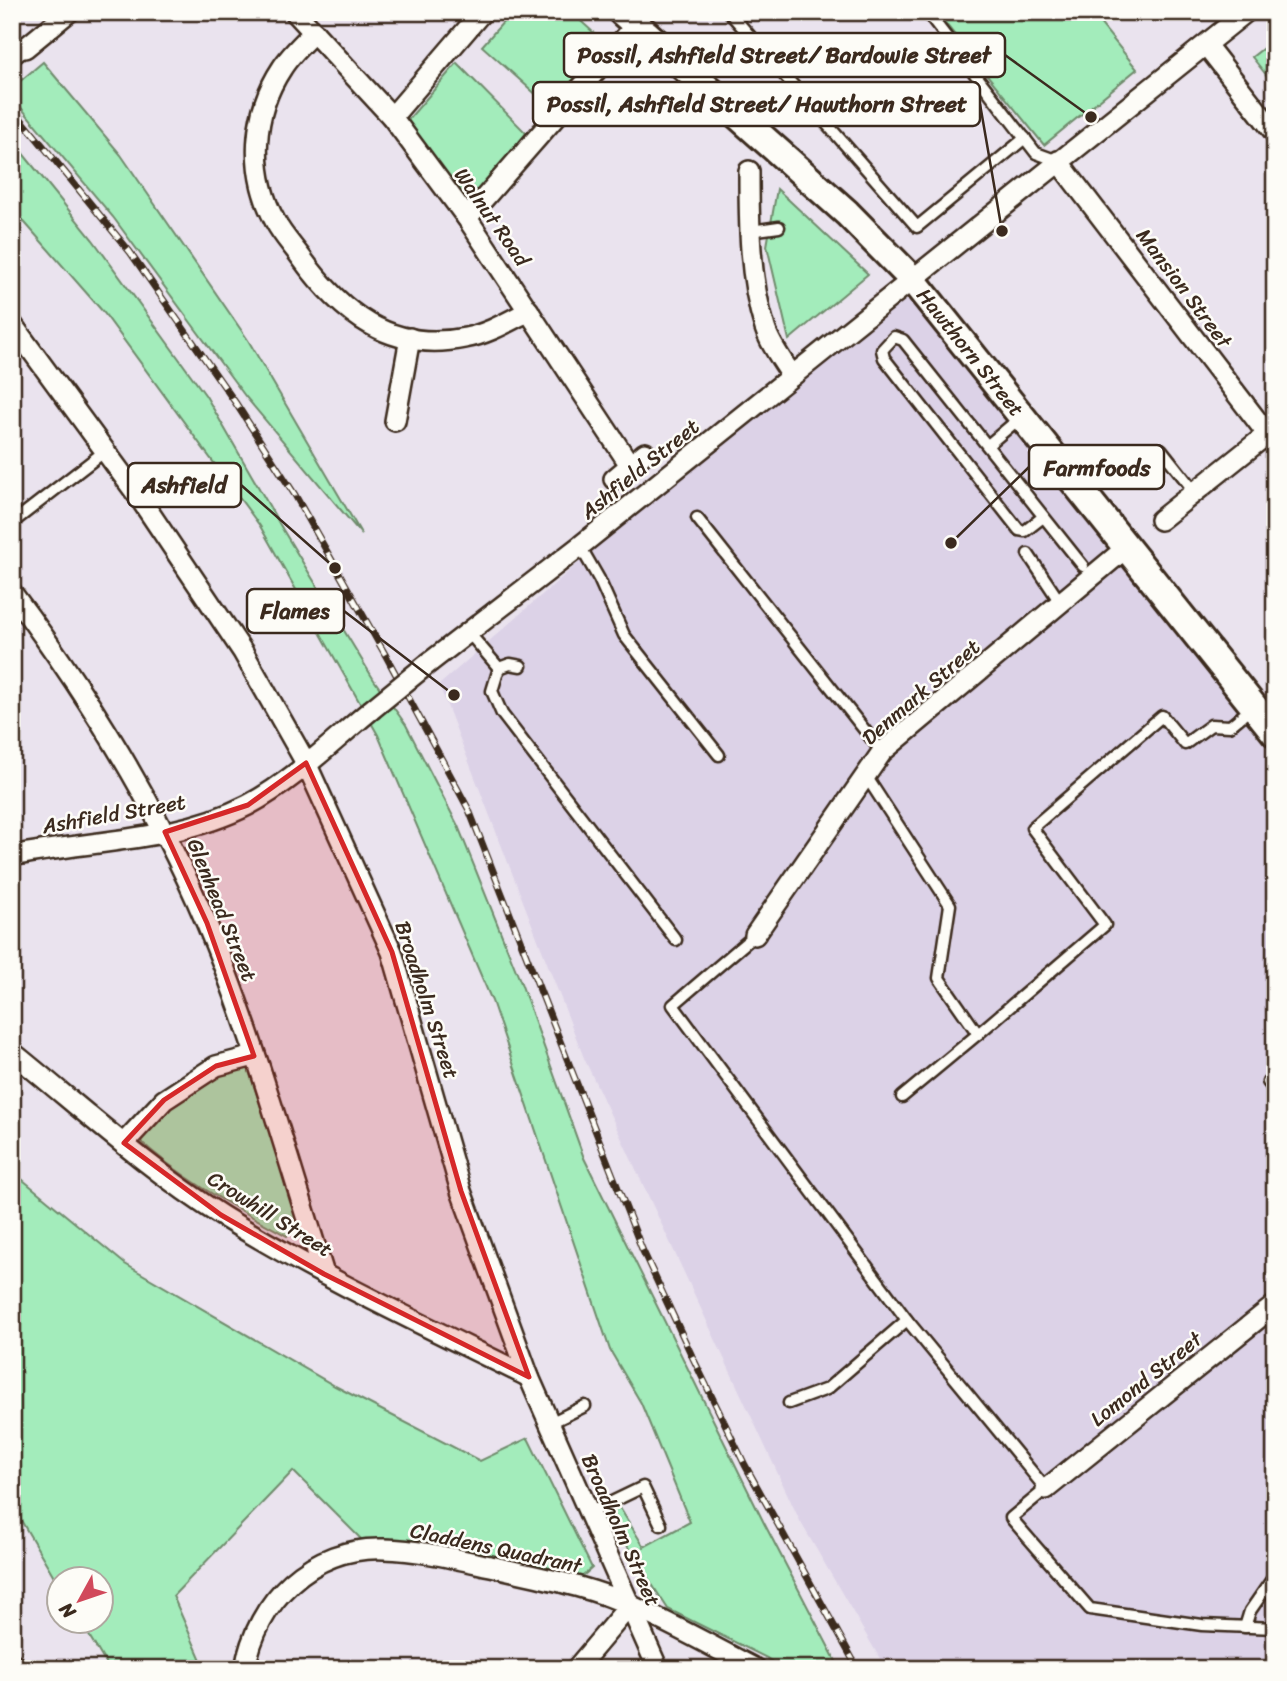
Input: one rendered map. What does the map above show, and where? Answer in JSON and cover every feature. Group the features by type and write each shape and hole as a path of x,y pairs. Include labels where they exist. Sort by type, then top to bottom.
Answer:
{"main road":[{"name":"Hawthorn Street","path":"629,19 846,213 911,278 1275,733"}],"street":[{"path":"19,53 69,12"},
{"name":"Walnut Road","path":"295,12 392,117 467,218 630,466"},
{"path":"392,117 482,12"},
{"name":"Ashfield Street","path":"12,856 165,832 248,805 306,763 430,662 580,546 1246,12"},
{"path":"467,218 629,19"},
{"path":"314,32 282,66 260,120 257,149 265,197 275,222 324,290 364,322 410,338 465,338 486,332 529,311"},
{"path":"1206,45 1275,133"},
{"name":"Mansion Street","path":"1058,161 1272,435"},
{"path":"748,170 755,288 765,331 792,376"},
{"name":"Broadholm Street","path":"12,324 105,450 243,652 306,763 392,952 461,1191 528,1377 659,1669"},
{"path":"395,421 410,338"},
{"path":"1160,520 1272,435"},
{"path":"614,479 646,453"},
{"name":"Denmark Street","path":"755,936 882,752 1126,548"},
{"name":"Glenhead Street","path":"12,593 53,648 116,745 165,832 206,923 254,1056 324,1274"},
{"name":"Crowhill Street","path":"12,1052 124,1143 221,1215 324,1274 528,1377"},
{"path":"124,1143 164,1100 216,1066 254,1056"},
{"name":"Lomond Street","path":"1046,1489 1275,1305"},
{"name":"Claddens Quadrant","path":"245,1669 249,1643 259,1622 286,1586 331,1557 381,1548 422,1552 540,1577 630,1605 756,1669"},
{"path":"576,1669 630,1605"},
{"path":"12,1663 16,1669"}],"lane":[{"path":"729,12 917,227 1025,138"},
{"path":"927,12 1036,153 1058,161"},
{"path":"750,231 779,226"},
{"path":"1043,517 1025,531 1019,530 884,358 882,353 894,337 903,340 1083,566"},
{"path":"988,445 1021,417"},
{"path":"1161,449 1195,492"},
{"path":"12,523 105,450"},
{"path":"697,518 882,752"},
{"path":"580,546 599,579 624,635 719,755"},
{"path":"1028,554 1060,603"},
{"path":"469,633 499,668"},
{"path":"499,668 521,666"},
{"path":"499,668 492,691 502,713 676,940"},
{"path":"902,1097 1105,925 1032,828 1162,716 1185,744 1211,725 1230,726 1253,707"},
{"path":"866,776 950,905 939,978 978,1034"},
{"path":"755,936 673,1005 907,1320 1046,1489 1012,1518 1090,1609 1202,1625 1275,1628"},
{"path":"1275,1077 1268,1083 1275,1091"},
{"path":"789,1403 827,1388 907,1320"},
{"path":"548,1424 585,1406"},
{"path":"589,1513 643,1487 661,1525"},
{"path":"1245,1627 1250,1611 1275,1575"}],"highlighted area":[{"path":"306,763 392,952 461,1191 529,1377 324,1274 221,1215 124,1143 164,1100 216,1066 254,1056 207,923 165,832 248,805"}],"shaded area":[{"path":"911,278 1275,734 1275,1669 886,1669 800,1521 584,1058 439,685 792,376"}],"green space":[{"path":"512,12 571,12 606,44 549,106 482,46"},
{"path":"936,12 1111,12 1099,22 1137,69 1044,145"},
{"path":"1275,39 1275,86 1252,57"},
{"path":"43,62 121,155 248,340 362,535 245,396 113,217 12,97 12,88"},
{"path":"457,63 526,133 470,205 407,121"},
{"path":"12,140 93,240 206,396 374,680 406,725 458,826 521,983 584,1158 764,1523 840,1669 782,1669 767,1658 668,1609 629,1549 609,1510 620,1508 644,1547 690,1522 641,1403 610,1350 492,1001 378,735 260,526 104,313 12,208"},
{"path":"777,189 868,274 789,340 767,246"},
{"path":"246,1062 299,1221 287,1236 190,1179 137,1138 161,1112 185,1092"},
{"path":"12,1171 125,1264 335,1386 480,1461 528,1438 592,1568 575,1583 420,1540 363,1541 293,1471 173,1596 205,1669 109,1669 89,1636 116,1636 116,1566 48,1566 12,1505"}],"railway":[{"path":"12,108 130,252 235,402 295,495 386,656 469,810 642,1249 745,1465 858,1669"}],"place":[{"name":"Possil, Ashfield Street/ Bardowie Street","path":"1091,117"},
{"name":"Possil, Ashfield Street/ Hawthorn Street","path":"1002,231"},
{"name":"Farmfoods","path":"951,543"},
{"name":"Ashfield","path":"335,568"},
{"name":"Flames","path":"454,695"}]}
